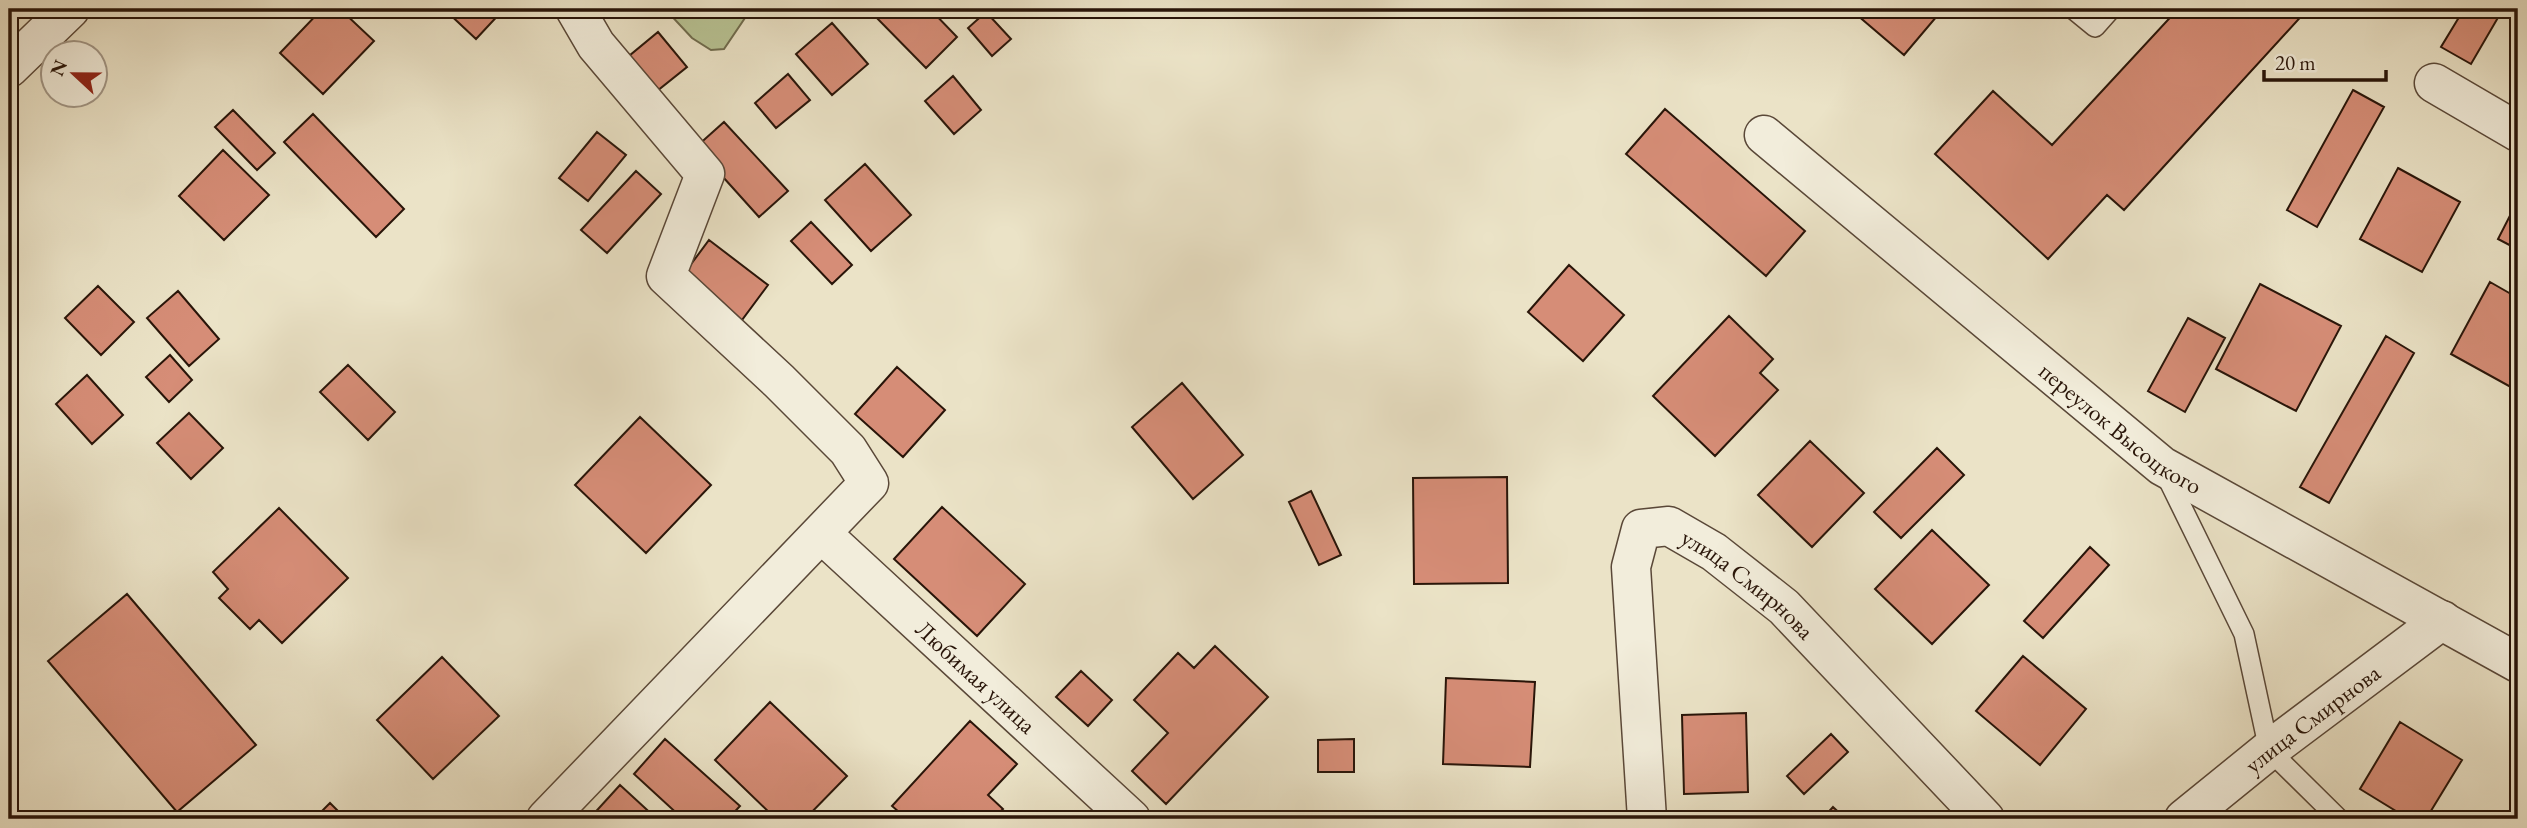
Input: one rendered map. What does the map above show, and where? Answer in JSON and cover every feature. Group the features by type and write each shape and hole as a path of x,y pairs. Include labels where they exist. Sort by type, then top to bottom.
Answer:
{"street":[{"path":"9,68 70,9"},
{"path":"546,819 869,483 848,450 779,381 666,276 705,174 596,45 575,9"},
{"path":"2434,83 2518,132"},
{"name":"переулок Высоцкого","path":"1764,135 2162,466 2518,663"},
{"name":"улица Смирнова","path":"1647,819 1631,567 1641,530 1669,526 1714,552 1784,607 1985,819"},
{"name":"Любимая улица","path":"822,534 1129,819"},
{"name":"улица Смирнова","path":"2184,819 2269,750 2442,620"}],"lane":[{"path":"2073,9 2095,27 2111,9"},
{"path":"2162,466 2244,634 2269,750 2339,819"}],"green space":[{"path":"665,9 751,9 724,49 711,50 692,38"}],"building":[{"path":"322,9 340,9 374,41 323,94 280,53"},
{"path":"444,9 504,9 476,39"},
{"path":"868,9 930,9 957,37 926,68"},
{"path":"1850,9 1943,9 1904,55"},
{"path":"2178,9 2307,10 2124,210 2107,195 2048,259 1935,154 1993,91 2052,145"},
{"path":"2464,9 2503,9 2471,64 2441,47"},
{"path":"986,12 1011,39 992,56 968,28"},
{"path":"832,23 868,64 832,95 796,54"},
{"path":"658,32 687,67 657,91 629,56"},
{"path":"788,74 810,100 776,128 755,103"},
{"path":"953,76 981,110 954,134 925,101"},
{"path":"2353,90 2384,107 2317,227 2287,210"},
{"path":"1665,109 1805,231 1766,276 1626,154"},
{"path":"233,110 275,153 257,170 215,127"},
{"path":"313,114 404,209 376,237 284,142"},
{"path":"724,122 788,191 759,217 696,147"},
{"path":"597,132 626,155 588,201 559,178"},
{"path":"223,150 269,195 224,240 179,196"},
{"path":"865,164 911,215 871,251 825,200"},
{"path":"2398,168 2460,202 2422,272 2360,239"},
{"path":"636,171 661,194 607,253 581,230"},
{"path":"2518,200 2518,246 2517,249 2498,239"},
{"path":"811,222 852,265 832,284 791,241"},
{"path":"709,240 768,285 739,324 680,279"},
{"path":"1569,265 1624,315 1583,361 1528,312"},
{"path":"2490,282 2518,298 2518,391 2451,354"},
{"path":"2260,284 2341,326 2296,411 2216,369"},
{"path":"98,286 134,322 101,355 65,318"},
{"path":"178,291 219,339 189,366 147,318"},
{"path":"1729,316 1773,359 1760,373 1778,390 1715,456 1653,396"},
{"path":"2188,318 2225,338 2185,412 2148,391"},
{"path":"2386,336 2414,353 2329,503 2300,487"},
{"path":"170,355 192,380 169,402 146,377"},
{"path":"348,365 395,412 368,440 320,392"},
{"path":"897,367 945,410 903,457 855,414"},
{"path":"87,375 123,415 92,444 56,404"},
{"path":"1182,383 1243,455 1193,499 1132,427"},
{"path":"189,413 223,448 191,479 157,443"},
{"path":"640,417 711,485 646,553 575,485"},
{"path":"1810,441 1864,493 1812,547 1758,495"},
{"path":"1937,448 1964,475 1901,538 1874,512"},
{"path":"1507,477 1508,583 1414,584 1413,478"},
{"path":"1311,491 1341,555 1319,565 1289,502"},
{"path":"942,507 1025,584 977,636 894,559"},
{"path":"279,508 348,578 282,643 259,620 250,629 219,598 228,589 213,572"},
{"path":"1932,530 1989,585 1932,644 1875,589"},
{"path":"2090,547 2109,565 2043,638 2024,621"},
{"path":"127,594 256,745 177,812 48,661"},
{"path":"1215,646 1268,697 1166,804 1132,771 1168,733 1134,700 1178,653 1194,668"},
{"path":"2023,656 2086,709 2040,765 1976,711"},
{"path":"442,657 499,716 433,779 377,720"},
{"path":"1081,671 1112,700 1088,726 1056,697"},
{"path":"1446,678 1535,682 1530,767 1443,764"},
{"path":"770,702 847,776 805,819 776,819 715,760"},
{"path":"1746,713 1748,792 1684,794 1682,715"},
{"path":"970,721 1017,764 988,795 1003,809 993,819 907,819 892,806"},
{"path":"2400,722 2462,760 2426,819 2409,819 2360,789"},
{"path":"1831,734 1848,752 1804,794 1787,776"},
{"path":"665,739 740,806 728,819 683,819 634,774"},
{"path":"1354,739 1354,772 1318,772 1318,740"},
{"path":"620,785 657,819 589,819"},
{"path":"330,803 346,819 314,819"},
{"path":"1833,807 1846,819 1822,819"},
{"path":"1454,813 1529,813 1529,819 1454,819"}]}
